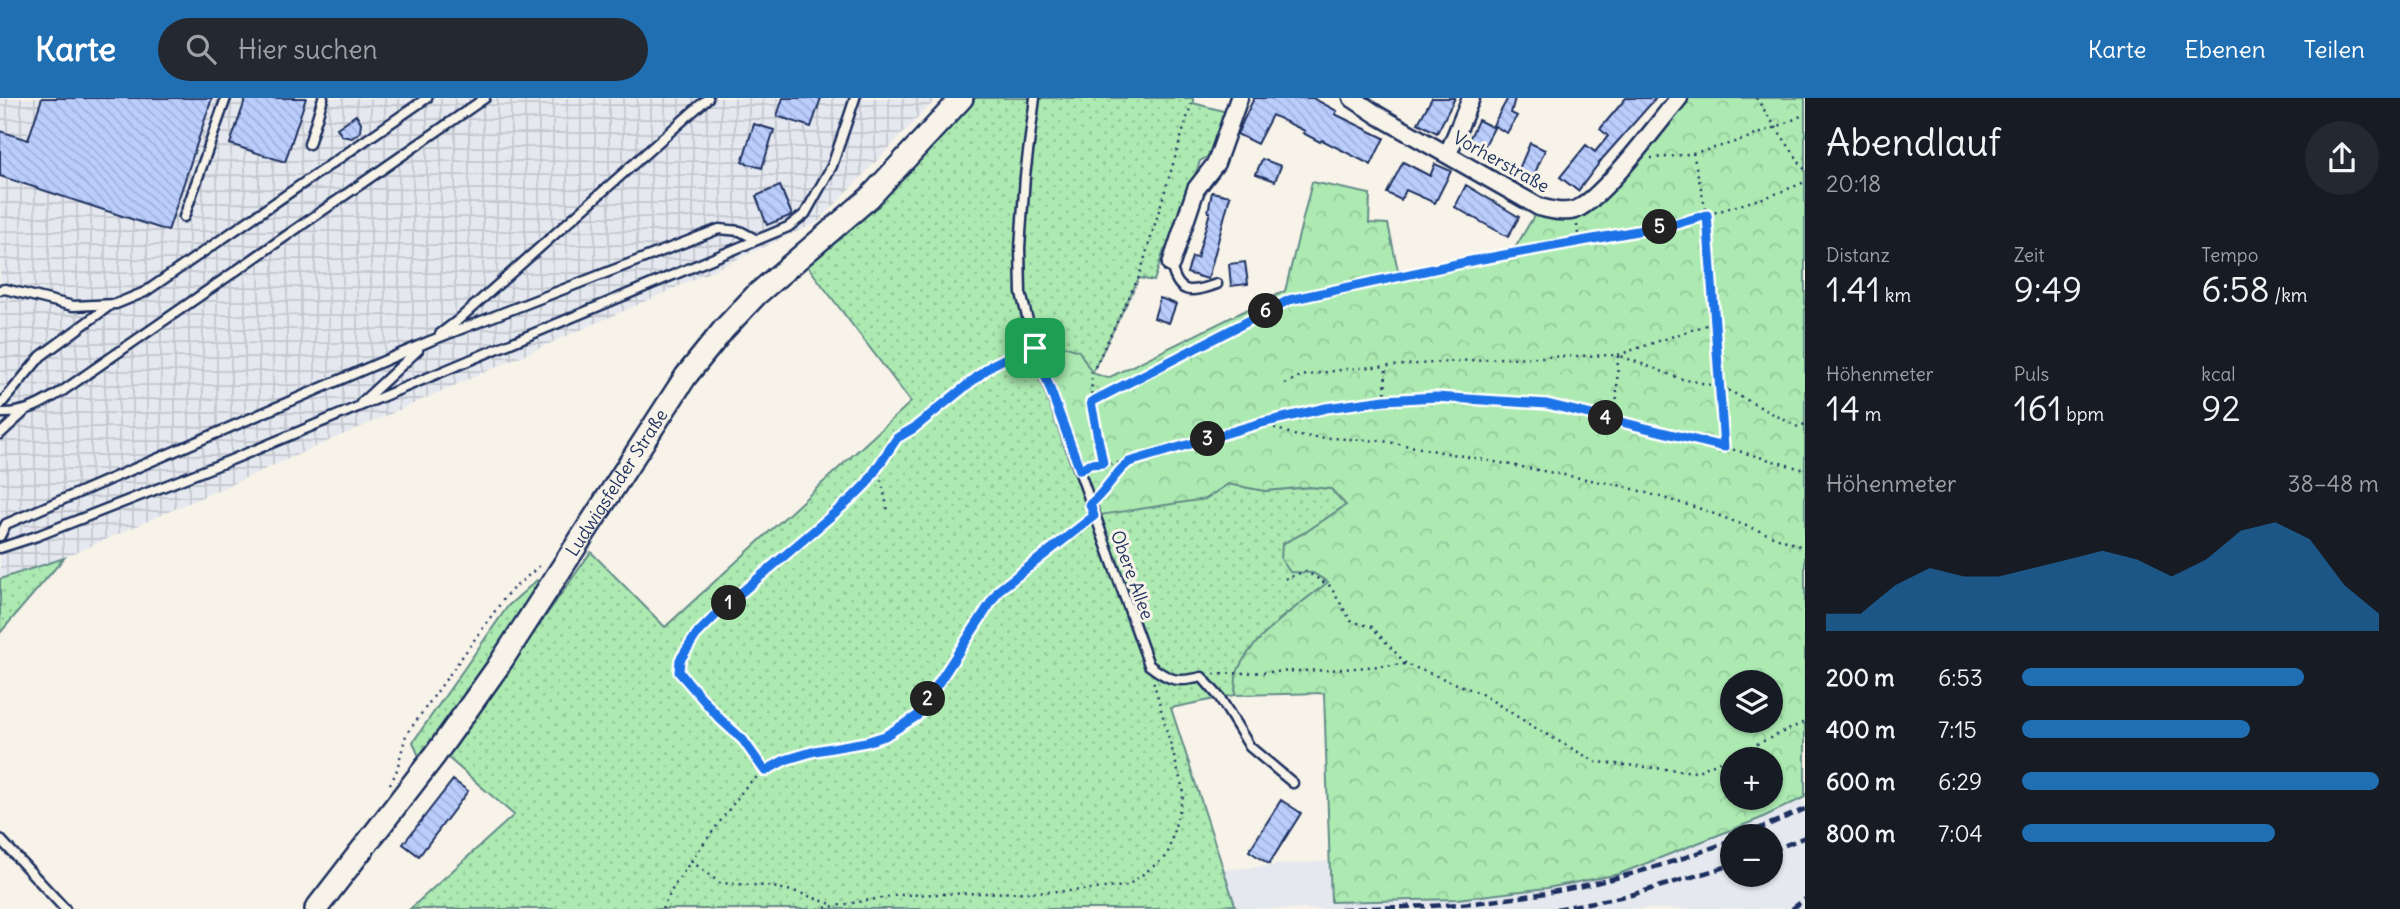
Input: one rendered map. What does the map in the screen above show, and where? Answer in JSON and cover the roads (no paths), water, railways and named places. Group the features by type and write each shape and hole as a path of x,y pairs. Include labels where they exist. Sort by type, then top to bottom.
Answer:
{"street":[{"name":"Ludwigsfelder Straße","path":"316,909 435,755 497,668 678,388 708,347 756,295 890,177 962,98"},
{"path":"1171,264 1196,189 1216,163 1239,98"},
{"name":"Vorherstraße","path":"1352,98 1539,208 1557,212 1576,210 1596,196 1679,98"},
{"path":"1448,154 1471,98"}],"lane":[{"path":"184,217 226,98"},
{"path":"309,144 323,98"},
{"path":"0,405 41,356 112,305 145,292 426,98"},
{"path":"0,413 13,413 36,407 64,390 485,98"},
{"path":"354,409 413,354 457,321 708,98"},
{"path":"0,548 134,498 354,409 431,374 788,227 805,214 832,166 855,98"},
{"name":"Obere Allee","path":"1034,98 1024,176 1021,293 1035,348 1149,665 1164,676 1183,682 1202,677 1220,698 1250,747 1293,783"},
{"path":"0,536 6,524 430,341 719,229 740,230 757,240"},
{"path":"1171,264 1174,278 1184,289 1194,292 1217,284"},
{"path":"0,290 73,306 112,305"},
{"path":"0,434 26,410"},
{"path":"0,839 65,909"}],"railway":[{"path":"1770,824 1805,809"},
{"path":"1783,846 1805,837"},
{"path":"1341,909 1465,904 1535,895 1621,877 1720,844"},
{"path":"1556,909 1631,895 1720,869"},
{"path":"1792,909 1805,899"}]}
